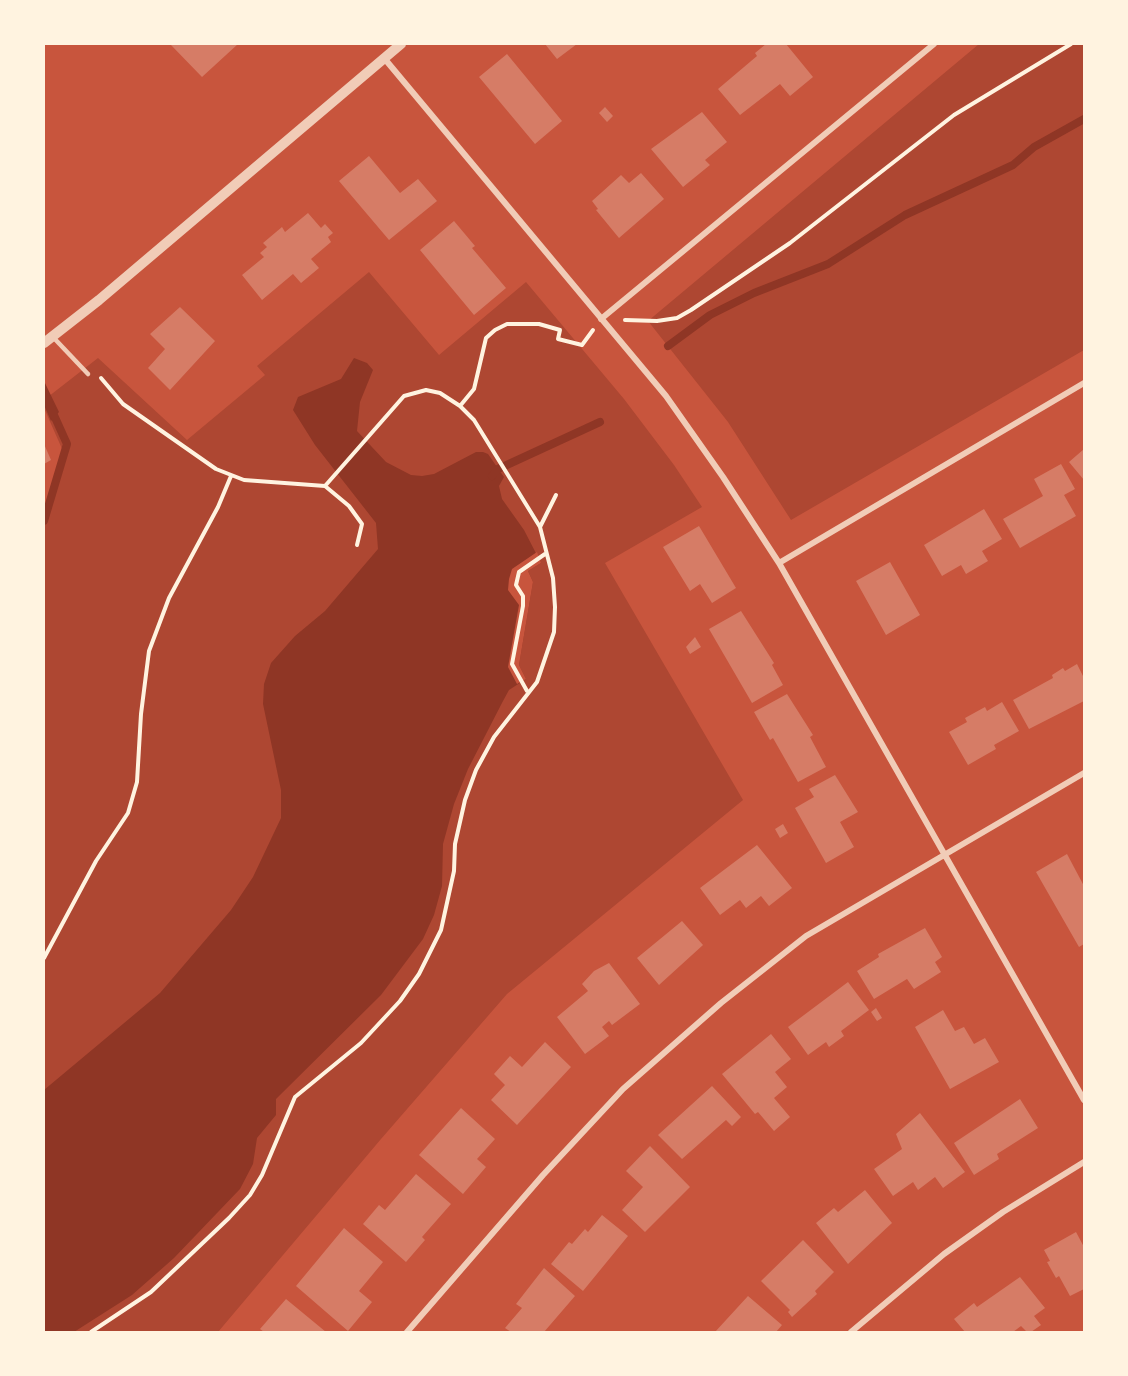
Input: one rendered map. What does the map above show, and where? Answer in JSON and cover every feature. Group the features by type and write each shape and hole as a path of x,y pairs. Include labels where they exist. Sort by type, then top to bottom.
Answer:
{"street":[{"path":"48,339 99,300 400,44"},
{"path":"601,319 934,44"},
{"path":"383,58 666,396 723,477 778,563 1084,1100"},
{"path":"778,563 1084,383"},
{"path":"407,1332 543,1175 623,1089 721,1003 806,936 1084,772"},
{"path":"851,1332 944,1254 1003,1212 1084,1162"}],"lane":[{"path":"48,339 88,374"}],"path":[{"path":"460,406 474,389 486,338 495,330 507,324 538,324 560,330 558,339 582,345 601,319 657,321 677,318 790,243 954,115 1071,44"},
{"path":"88,374 99,375 123,404 198,458 231,476 260,482 325,486 349,506 362,524 357,546"},
{"path":"91,1332 151,1292 229,1218 250,1195 262,1175 295,1097 361,1043 400,1001 419,974 441,930 454,872 456,844 465,800 476,770 494,737 527,691 537,682 554,632 553,578 545,554 540,527 474,420 460,406 433,390 415,391 393,406 325,486"},
{"path":"44,958 96,861 128,813 137,782 148,651 169,598 218,507 231,476"},
{"path":"540,527 556,495"},
{"path":"527,691 512,664 523,606 523,596 516,585 519,572 545,554"}],"shaded area":[{"path":"979,44 1084,44 1084,350 791,520 728,422 648,321"},
{"path":"369,272 439,355 526,282 624,399 674,465 702,507 605,563 743,800 507,994 218,1332 44,1332 44,526 63,451 44,408 44,400 98,358 187,440 265,375 257,366"},
{"path":"354,358 367,363 373,370 360,402 357,431 386,462 411,475 422,476 434,474 476,452 483,452 488,454 504,477 499,486 502,499 524,530 541,563 528,571 533,582 519,665 526,679 509,690 468,769 454,804 443,844 442,886 434,915 423,939 381,995 276,1099 276,1115 257,1138 253,1164 240,1189 174,1258 132,1295 74,1332 44,1332 44,1090 160,993 231,910 253,877 281,818 281,790 263,704 264,684 271,663 295,636 325,611 378,549 376,523 315,445 293,410 298,397 341,379"},
{"path":"44,381 59,412 51,421 44,405"}],"pier":[{"path":"537,552 541,563 528,571 533,582 519,665 526,679 517,684 508,667 519,605 508,590 509,579 512,569"}],"building":[{"path":"170,44 238,44 202,77"},
{"path":"545,44 577,44 557,59"},
{"path":"766,44 786,44 813,77 790,96 780,84 740,115 718,89 757,56 755,53"},
{"path":"507,54 562,121 535,144 479,77"},
{"path":"605,107 613,116 607,122 599,113"},
{"path":"702,112 727,142 705,160 710,165 683,187 651,149"},
{"path":"369,156 400,193 418,179 437,201 389,240 339,181"},
{"path":"641,173 664,199 619,238 596,210 598,209 592,201 621,175 629,183"},
{"path":"308,213 321,228 325,224 333,233 328,237 331,242 311,259 319,268 301,283 293,274 262,300 242,275 264,257 260,253 267,247 263,243 282,227 285,232"},
{"path":"454,221 475,246 472,248 506,288 474,315 420,250"},
{"path":"180,307 215,341 170,390 148,368 165,349 150,334"},
{"path":"44,444 51,460 44,464"},
{"path":"1084,449 1084,480 1069,462"},
{"path":"1061,464 1075,489 1064,495 1076,516 1020,548 1003,519 1043,496 1034,479"},
{"path":"984,509 1002,539 982,551 988,561 966,574 961,565 942,576 924,545"},
{"path":"699,526 736,588 712,603 700,584 690,591 663,547"},
{"path":"890,562 920,615 886,635 856,581"},
{"path":"741,611 774,663 772,665 783,685 752,703 709,629"},
{"path":"695,637 701,647 690,654 686,647"},
{"path":"1077,664 1084,678 1084,701 1029,729 1013,700 1053,678 1052,675 1063,668 1065,671"},
{"path":"787,694 813,735 810,737 826,767 798,782 773,738 770,740 754,712"},
{"path":"1002,702 1019,731 994,745 996,749 968,765 949,732 967,722 965,718 985,707 987,711"},
{"path":"835,775 858,812 840,822 854,847 826,863 795,808 814,797 809,789"},
{"path":"783,824 788,833 780,838 775,829"},
{"path":"757,845 792,888 769,906 761,896 746,908 740,900 720,915 700,888"},
{"path":"1067,854 1084,886 1084,944 1079,947 1036,872"},
{"path":"682,921 703,945 659,985 637,958"},
{"path":"925,928 942,957 935,962 941,972 914,989 907,979 874,999 857,971 879,957 878,954"},
{"path":"609,963 640,1004 612,1025 609,1021 602,1027 609,1036 585,1054 557,1017 588,991 582,984 594,971"},
{"path":"848,982 869,1010 841,1031 844,1036 829,1047 826,1042 808,1055 788,1027"},
{"path":"876,1008 882,1018 877,1021 871,1012"},
{"path":"943,1010 955,1031 964,1027 974,1044 985,1038 999,1062 950,1089 915,1027"},
{"path":"771,1034 791,1059 775,1072 787,1087 774,1098 790,1117 774,1131 758,1112 755,1114 722,1074"},
{"path":"545,1042 571,1067 517,1125 491,1100 505,1085 494,1074 510,1056 522,1067"},
{"path":"712,1086 741,1117 732,1126 726,1120 682,1159 658,1135"},
{"path":"1020,1099 1038,1128 997,1154 999,1159 974,1175 954,1143"},
{"path":"461,1108 495,1139 477,1159 486,1167 463,1194 419,1155"},
{"path":"920,1113 965,1172 943,1188 935,1177 918,1190 913,1182 893,1196 874,1169 902,1149 896,1134"},
{"path":"650,1146 690,1187 645,1232 622,1210 643,1187 626,1171"},
{"path":"416,1174 451,1204 422,1237 425,1240 406,1262 363,1224 379,1205 385,1210"},
{"path":"865,1190 892,1223 848,1264 816,1223 834,1208 838,1212"},
{"path":"602,1215 628,1236 583,1291 551,1264 569,1242 572,1244 585,1229 588,1232"},
{"path":"344,1228 383,1262 359,1291 372,1302 348,1331 296,1286"},
{"path":"1076,1232 1084,1247 1084,1289 1070,1296 1059,1276 1056,1278 1047,1262 1050,1261 1044,1250"},
{"path":"803,1240 834,1272 815,1291 817,1294 792,1317 788,1312 790,1310 761,1281"},
{"path":"544,1268 575,1296 544,1332 511,1332 505,1328 522,1308 516,1304"},
{"path":"1020,1277 1045,1308 1034,1316 1041,1325 1031,1332 1027,1332 1021,1326 1013,1332 965,1332 954,1319 974,1303 977,1307"},
{"path":"748,1296 782,1325 776,1332 715,1332"},
{"path":"286,1299 326,1332 264,1332 260,1329"}],"waterway":[{"path":"668,346 710,315 754,293 828,264 905,215 1013,165 1034,147 1084,119"},
{"path":"44,393 67,444 44,521"},
{"path":"492,476 498,469 600,422"}]}
